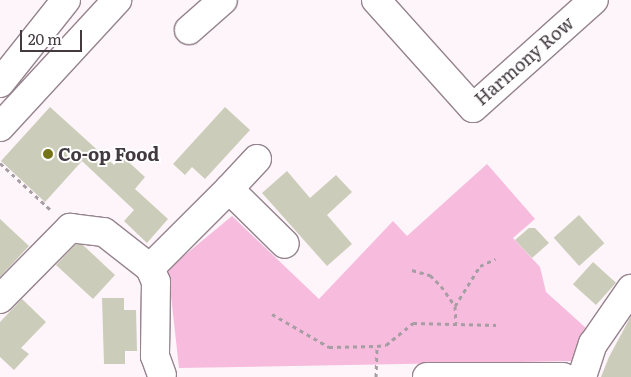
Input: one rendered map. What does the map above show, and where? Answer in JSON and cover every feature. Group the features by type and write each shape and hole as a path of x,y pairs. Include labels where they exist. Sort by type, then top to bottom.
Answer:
{"street":[{"path":"0,82 66,0"},
{"path":"0,127 117,0"},
{"path":"189,30 223,0"},
{"name":"Harmony Row","path":"376,0 473,108 594,0"},
{"path":"150,268 257,159"},
{"path":"229,189 285,244"},
{"path":"0,299 70,228 104,232 150,268 156,282 155,356 163,376"},
{"path":"582,377 593,344 631,289"},
{"path":"427,377 562,377"}],"path":[{"path":"0,163 70,228"},
{"path":"456,323 455,306 480,266 495,260"},
{"path":"412,270 430,275 455,306"},
{"path":"272,314 329,347 386,345 413,324 456,323 496,325"},
{"path":"376,346 376,377"}],"shaded area":[{"path":"487,164 535,219 513,238 540,267 546,292 586,328 571,361 179,368 168,269 232,216 319,299 393,221 407,236"}],"building":[{"name":"Co-op Food","path":"50,107 114,165 122,156 145,177 135,189 168,219 147,243 124,221 134,210 82,161 45,202 1,161"},
{"path":"225,107 250,130 205,179 192,167 185,175 173,164"},
{"path":"287,171 310,198 336,175 352,192 327,215 352,244 327,266 262,193"},
{"path":"579,215 604,243 579,266 554,238"},
{"path":"0,219 29,246 0,277"},
{"path":"529,228 535,228 549,243 532,258 515,240"},
{"path":"76,244 83,245 115,275 93,299 56,265"},
{"path":"593,262 616,283 596,305 573,284"},
{"path":"102,298 124,298 124,310 136,310 137,351 125,351 125,364 104,364"},
{"path":"22,299 46,322 21,348 29,354 14,370 0,357 0,322"},
{"path":"631,316 631,377 601,377 609,357"}],"place":[{"name":"Co-op Food","path":"48,154"}]}
